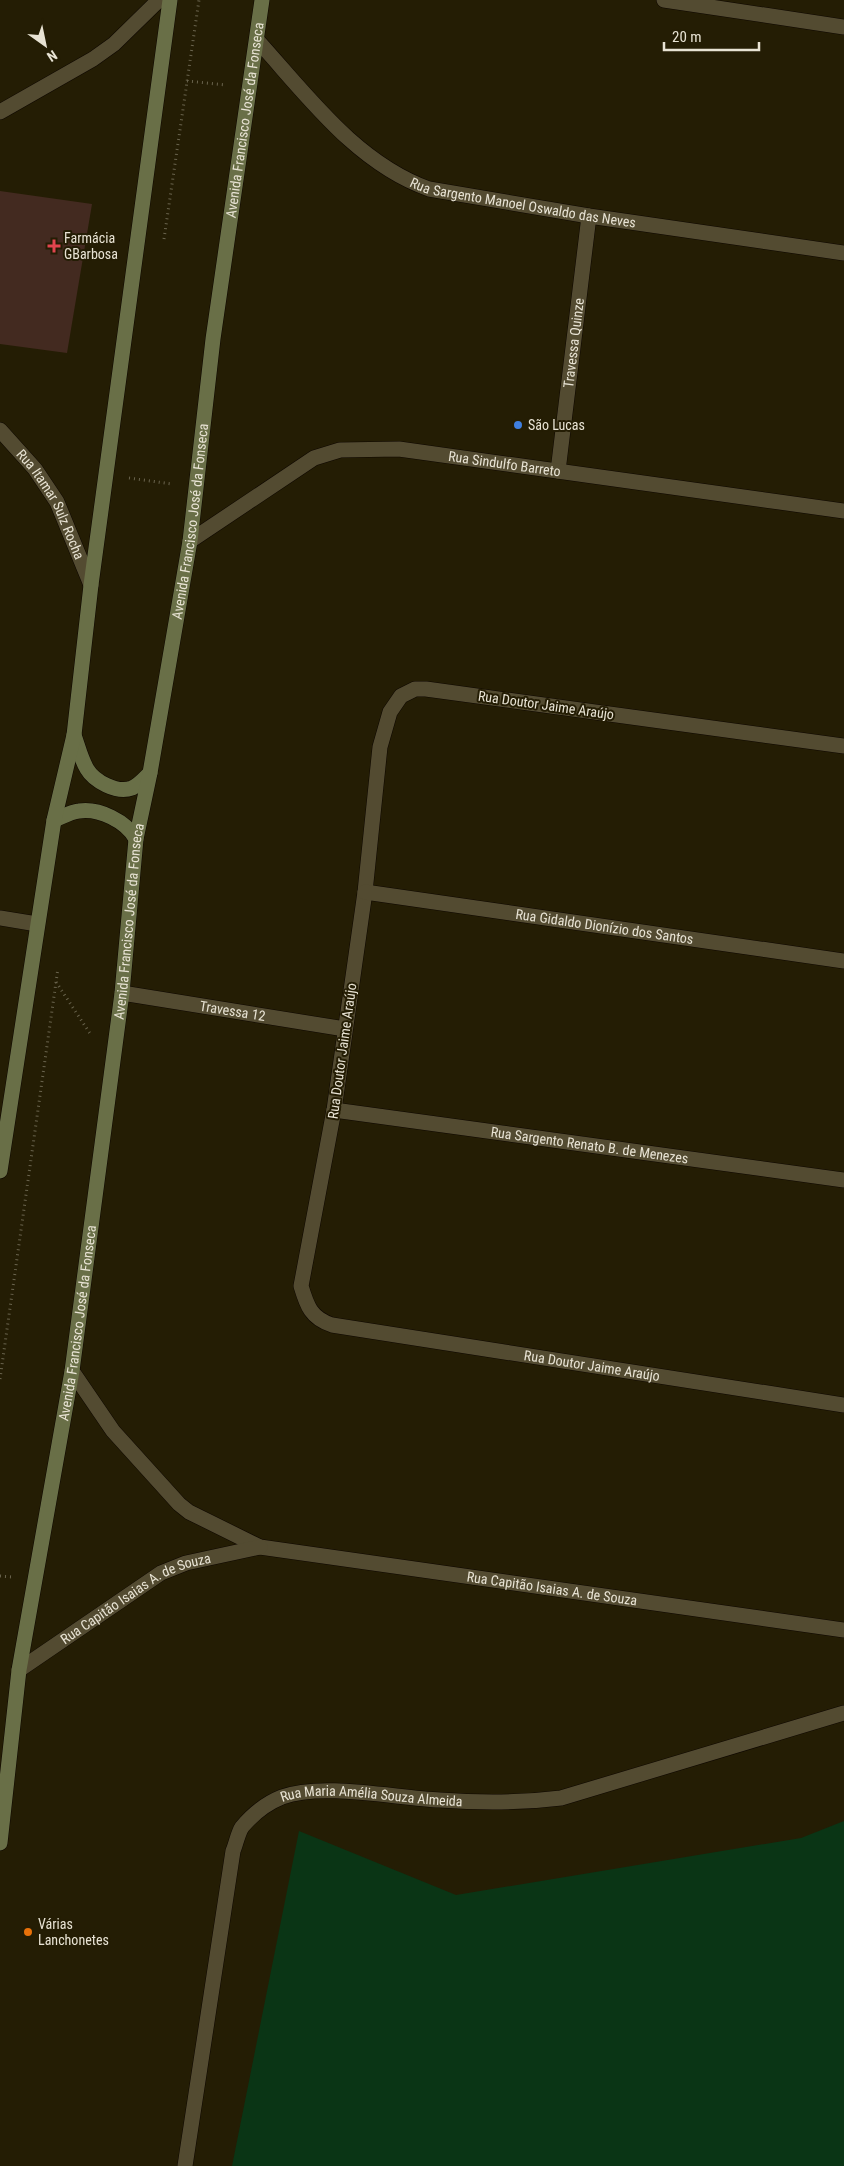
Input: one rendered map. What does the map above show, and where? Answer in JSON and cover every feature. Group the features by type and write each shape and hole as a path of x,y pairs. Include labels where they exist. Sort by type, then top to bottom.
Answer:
{"main road":[{"path":"0,1171 54,820 74,735 91,585 170,0"},
{"name":"Avenida Francisco José da Fonseca","path":"0,1843 19,1670 72,1371 122,994 136,839 150,773 190,541 213,339 262,0"},
{"path":"74,735 87,769 99,782 129,790 141,783 150,773"},
{"path":"54,820 78,811 92,811 116,820 131,831 136,839"}],"street":[{"path":"0,112 16,105 100,54 139,22 159,0"},
{"path":"664,0 844,27"},
{"name":"Rua Sargento Manoel Oswaldo das Neves","path":"257,40 339,130 383,167 405,181 429,189 589,216 844,253"},
{"name":"Travessa Quinze","path":"558,472 589,216"},
{"name":"Rua Itamar Sulz Rocha","path":"0,430 35,468 57,502 91,585"},
{"name":"Rua Sindulfo Barreto","path":"190,541 314,458 340,450 399,449 844,511"},
{"name":"Rua Doutor Jaime Araújo","path":"844,746 426,689 415,689 402,696 390,712 380,747 365,892 334,1110 301,1286 311,1313 322,1322 332,1325 844,1405"},
{"name":"Rua Gidaldo Dionízio dos Santos","path":"365,892 844,961"},
{"path":"0,918 37,924"},
{"name":"Travessa 12","path":"122,994 345,1029"},
{"name":"Rua Sargento Renato B. de Menezes","path":"334,1110 844,1180"},
{"name":"Rua Capitão Isaias A. de Souza","path":"72,1371 113,1431 179,1504 189,1512 260,1547 844,1630"},
{"name":"Rua Capitão Isaias A. de Souza","path":"19,1670 161,1573 186,1562 260,1547"},
{"name":"Rua Maria Amélia Souza Almeida","path":"185,2166 233,1851 242,1828 262,1808 281,1798 305,1791 440,1800 526,1802 561,1798 844,1713"}],"path":[{"path":"159,78 250,87"},
{"path":"106,475 196,486"},
{"path":"29,977 56,981 96,1042 115,1044"}],"green space":[{"path":"844,1821 844,2166 232,2166 299,1831 456,1895 801,1838"}],"building":[{"path":"0,191 92,204 67,353 0,344"}],"place":[{"name":"Farmácia GBarbosa","path":"54,246"},
{"name":"São Lucas","path":"518,425"},
{"name":"Várias Lanchonetes","path":"28,1932"}]}
